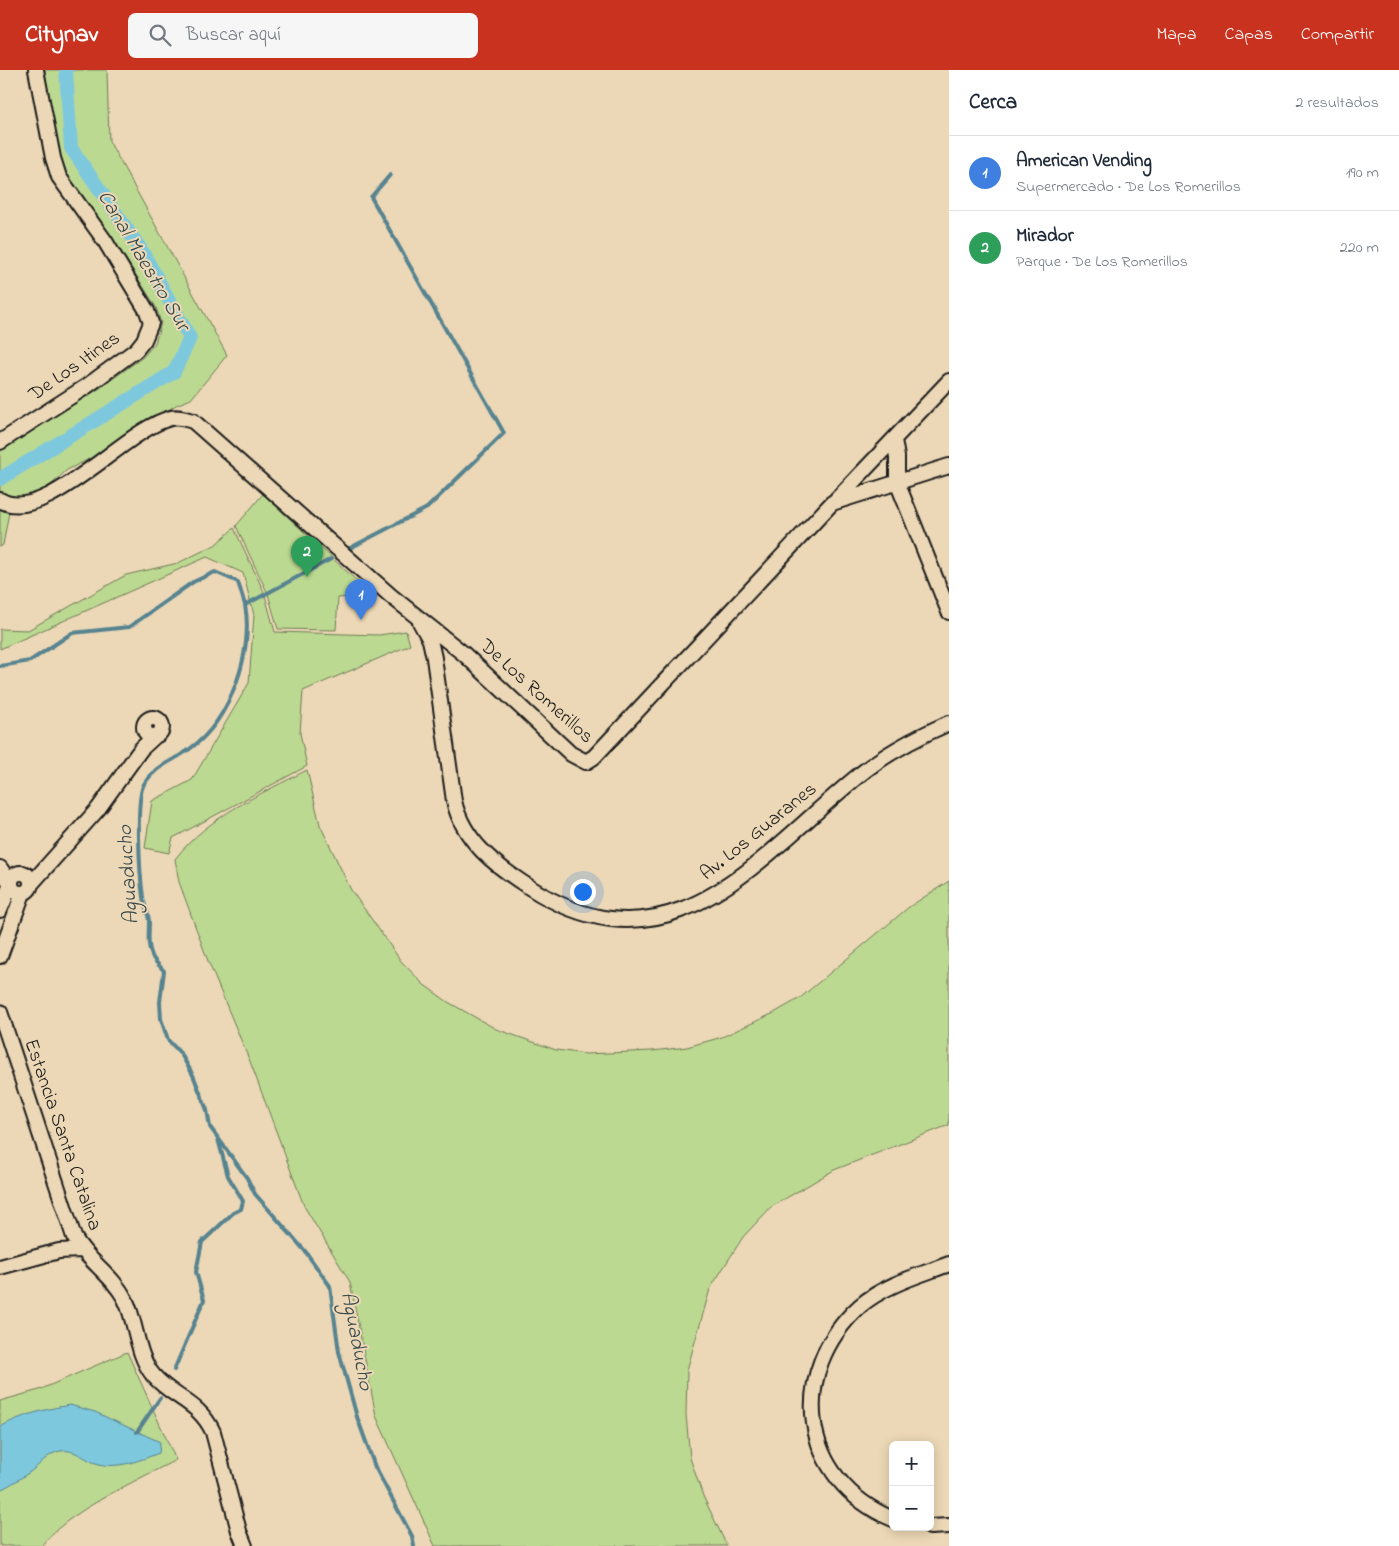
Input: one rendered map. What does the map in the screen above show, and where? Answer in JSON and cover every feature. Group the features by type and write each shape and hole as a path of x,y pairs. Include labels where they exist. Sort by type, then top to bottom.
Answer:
{"street":[{"name":"De Los Itines","path":"0,442 87,386 136,350 144,340 151,323 147,311 105,240 59,177 53,158 36,70"},
{"path":"832,504 949,381"},
{"name":"De Los Romerillos","path":"0,500 15,506 42,498 66,478 102,460 158,422 171,418 186,418 193,421 417,617 464,654 571,754 586,762 594,757 832,504 949,466"},
{"path":"894,440 898,457 897,482 949,612"},
{"name":"Av. Los Guaranes","path":"417,617 430,640 454,801 457,814 464,828 487,856 505,871 551,900 599,917 628,920 659,917 682,911 705,901 732,884 756,865 860,775 920,736 949,723"},
{"path":"0,910 21,882 41,872 98,809 141,749 149,732"},
{"path":"0,868 21,882"},
{"path":"0,956 21,882"},
{"name":"Estancia Santa Catalina","path":"0,1012 66,1217 81,1250 100,1266 124,1298 131,1313 144,1359 154,1376 196,1408 207,1420 213,1432 242,1545"},
{"path":"0,1267 60,1251 81,1250"},
{"path":"889,1517 857,1499 843,1486 826,1461 813,1427 818,1371 828,1346 842,1324 862,1304 901,1283 949,1264"},
{"path":"934,1527 949,1526"}],"green space":[{"path":"45,70 107,70 109,141 227,355 191,399 176,405 105,451 67,470 40,495 27,500 0,494 0,450 100,388 143,357 155,343 161,323 156,307 124,256 65,175 54,139"},
{"path":"263,494 372,595 338,598 336,630 278,629 268,594 236,526"},
{"path":"0,508 9,512 3,545 0,547"},
{"path":"234,528 264,592 275,632 379,635 406,631 410,645 303,691 300,733 307,766 173,838 169,853 145,848 152,801 192,780 249,683 254,615 243,573 207,557 0,649 0,629 28,630 126,575 178,563 215,545"},
{"path":"307,770 320,825 351,890 401,961 423,984 448,1002 496,1029 556,1050 586,1054 652,1051 687,1047 722,1037 774,1013 800,998 909,907 949,881 949,1125 834,1170 771,1207 743,1237 710,1289 687,1370 686,1415 690,1458 703,1496 727,1546 435,1546 376,1416 350,1282 304,1206 251,1064 208,961 179,882 175,859 203,830 219,818 254,797"},
{"path":"127,1352 176,1460 83,1510 51,1535 43,1546 0,1546 0,1401 39,1390"}],"water":[{"path":"70,1405 95,1412 160,1442 159,1453 129,1463 106,1465 94,1462 71,1451 60,1451 51,1455 30,1472 0,1490 0,1427 34,1413"}],"waterway":[{"name":"Canal Maestro Sur","path":"0,479 174,372 190,338 142,251 71,148 66,70"},
{"path":"350,548 427,508 504,433 371,197 390,175"},
{"path":"0,666 30,661 72,633 129,627 193,582 215,572 238,582 245,605 331,559"},
{"name":"Aguaducho","path":"245,605 247,623 246,643 242,664 228,703 205,736 184,753 154,772 144,784 141,792 139,838 142,887 149,919 150,952 154,960 164,971 160,1002 161,1019 168,1040 181,1054 193,1075 207,1110 210,1127 247,1178 255,1194 305,1251 330,1286 339,1352 357,1417 375,1467 412,1536 414,1546"},
{"name":"Aguaducho","path":"174,1370 204,1300 196,1272 202,1242 233,1213 241,1209 243,1201 228,1176 218,1139"},
{"path":"137,1432 160,1398"}],"place":[{"name":"Mirador","path":"307,577"},
{"name":"American Vending","path":"361,620"}]}
